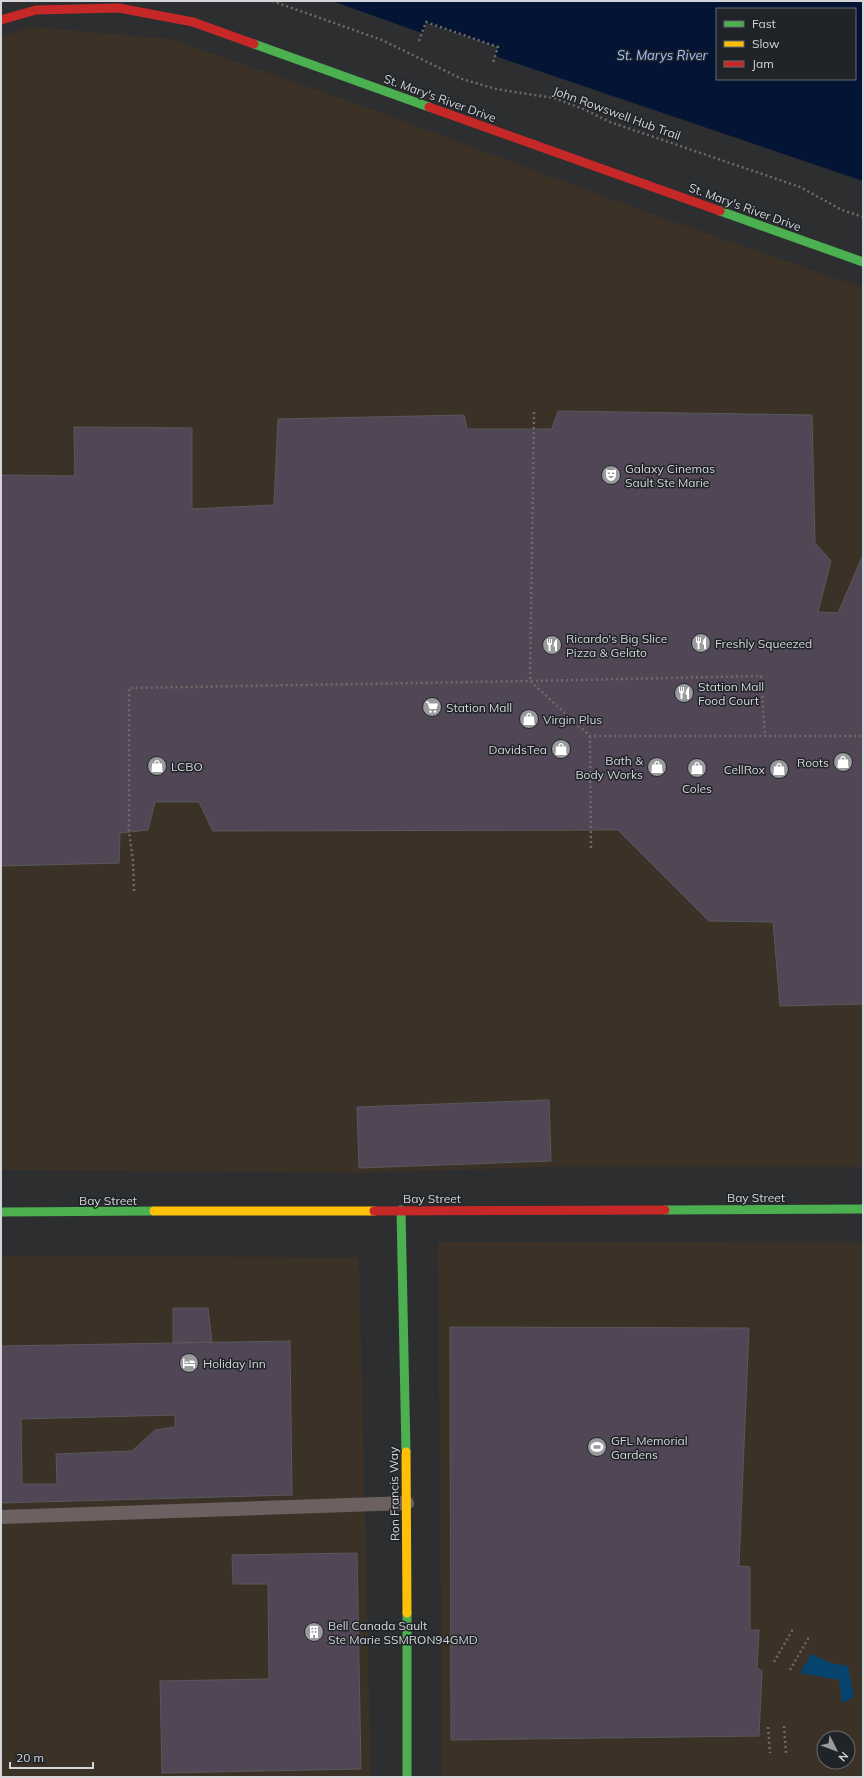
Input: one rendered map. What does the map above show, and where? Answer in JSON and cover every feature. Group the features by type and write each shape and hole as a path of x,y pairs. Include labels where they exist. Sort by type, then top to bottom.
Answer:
{"street":[{"name":"St. Mary's River Drive","path":"1,20 36,10 119,8 193,22 863,262"},
{"name":"Bay Street","path":"1,1212 863,1209"},
{"name":"Ron Francis Way","path":"401,1210 407,1503 407,1777"}],"lane":[{"path":"1,1517 407,1503"}],"path":[{"name":"John Rowswell Hub Trail","path":"272,1 382,40 462,79 496,89 554,98 583,109 610,122 800,187 842,210 863,217"},
{"path":"419,41 426,22 498,47 493,64"},
{"path":"534,412 530,681 590,736 863,736"},
{"path":"134,891 133,862 129,832 129,688 761,676 765,736"},
{"path":"590,736 591,848"},
{"path":"774,1662 793,1629"},
{"path":"790,1670 809,1637"},
{"path":"784,1726 786,1753"},
{"path":"768,1727 770,1753"}],"shaded area":[{"path":"33,27 170,39 349,101 652,214 863,288 863,1167 550,1167 361,1173 1,1170 1,36"},
{"path":"438,1242 863,1243 863,1777 442,1777"},
{"path":"1,1256 359,1257 371,1777 1,1777"},
{"path":"811,1654 831,1663 848,1666 854,1697 842,1703 839,1680 800,1673"}],"water":[{"name":"St. Marys River","path":"332,1 863,1 863,181 495,56 498,47 427,23 422,33"}],"building":[{"name":"Station Mall","path":"558,411 812,415 815,543 831,561 818,612 838,613 863,555 863,1004 780,1006 773,922 709,921 618,830 213,831 199,802 155,802 148,830 120,833 119,863 1,866 1,475 75,476 74,427 192,428 192,509 274,505 278,419 464,415 467,429 552,429"},
{"path":"549,1100 551,1161 359,1168 357,1107"},
{"path":"173,1308 208,1308 212,1342 173,1343"},
{"name":"GFL Memorial Gardens","path":"450,1327 749,1328 739,1566 750,1567 750,1630 759,1630 757,1668 762,1671 759,1736 451,1740"},
{"path":"290,1341 292,1495 1,1503 1,1346","holes":["175,1415 175,1427 155,1430 132,1451 56,1454 57,1484 22,1484 21,1419"]},
{"name":"Bell Canada Sault Ste Marie SSMRON94GMD","path":"357,1553 361,1769 162,1773 160,1681 269,1679 268,1584 233,1584 232,1555"}],"traffic: fast":[{"path":"254,44 429,107"},
{"path":"720,211 863,262"},
{"path":"665,1210 863,1209"},
{"path":"401,1210 406,1452"},
{"path":"1,1212 154,1211"},
{"path":"407,1613 407,1777"}],"traffic: slow":[{"path":"154,1211 374,1211"},
{"path":"406,1452 407,1613"}],"traffic: jam":[{"path":"1,20 36,10 119,8 193,22 254,44"},
{"path":"429,107 720,211"},
{"path":"374,1211 665,1210"}],"place":[{"name":"Galaxy Cinemas Sault Ste Marie","path":"611,475"},
{"name":"Freshly Squeezed","path":"701,643"},
{"name":"Ricardo's Big Slice Pizza & Gelato","path":"552,645"},
{"name":"Station Mall Food Court","path":"684,693"},
{"name":"Station Mall","path":"432,707"},
{"name":"Virgin Plus","path":"529,719"},
{"name":"DavidsTea","path":"561,749"},
{"name":"Roots","path":"843,762"},
{"name":"LCBO","path":"157,766"},
{"name":"Bath & Body Works","path":"657,767"},
{"name":"Coles","path":"697,768"},
{"name":"CellRox","path":"779,769"},
{"name":"Holiday Inn","path":"189,1363"},
{"name":"GFL Memorial Gardens","path":"597,1447"},
{"name":"Bell Canada Sault Ste Marie SSMRON94GMD","path":"314,1632"}]}
